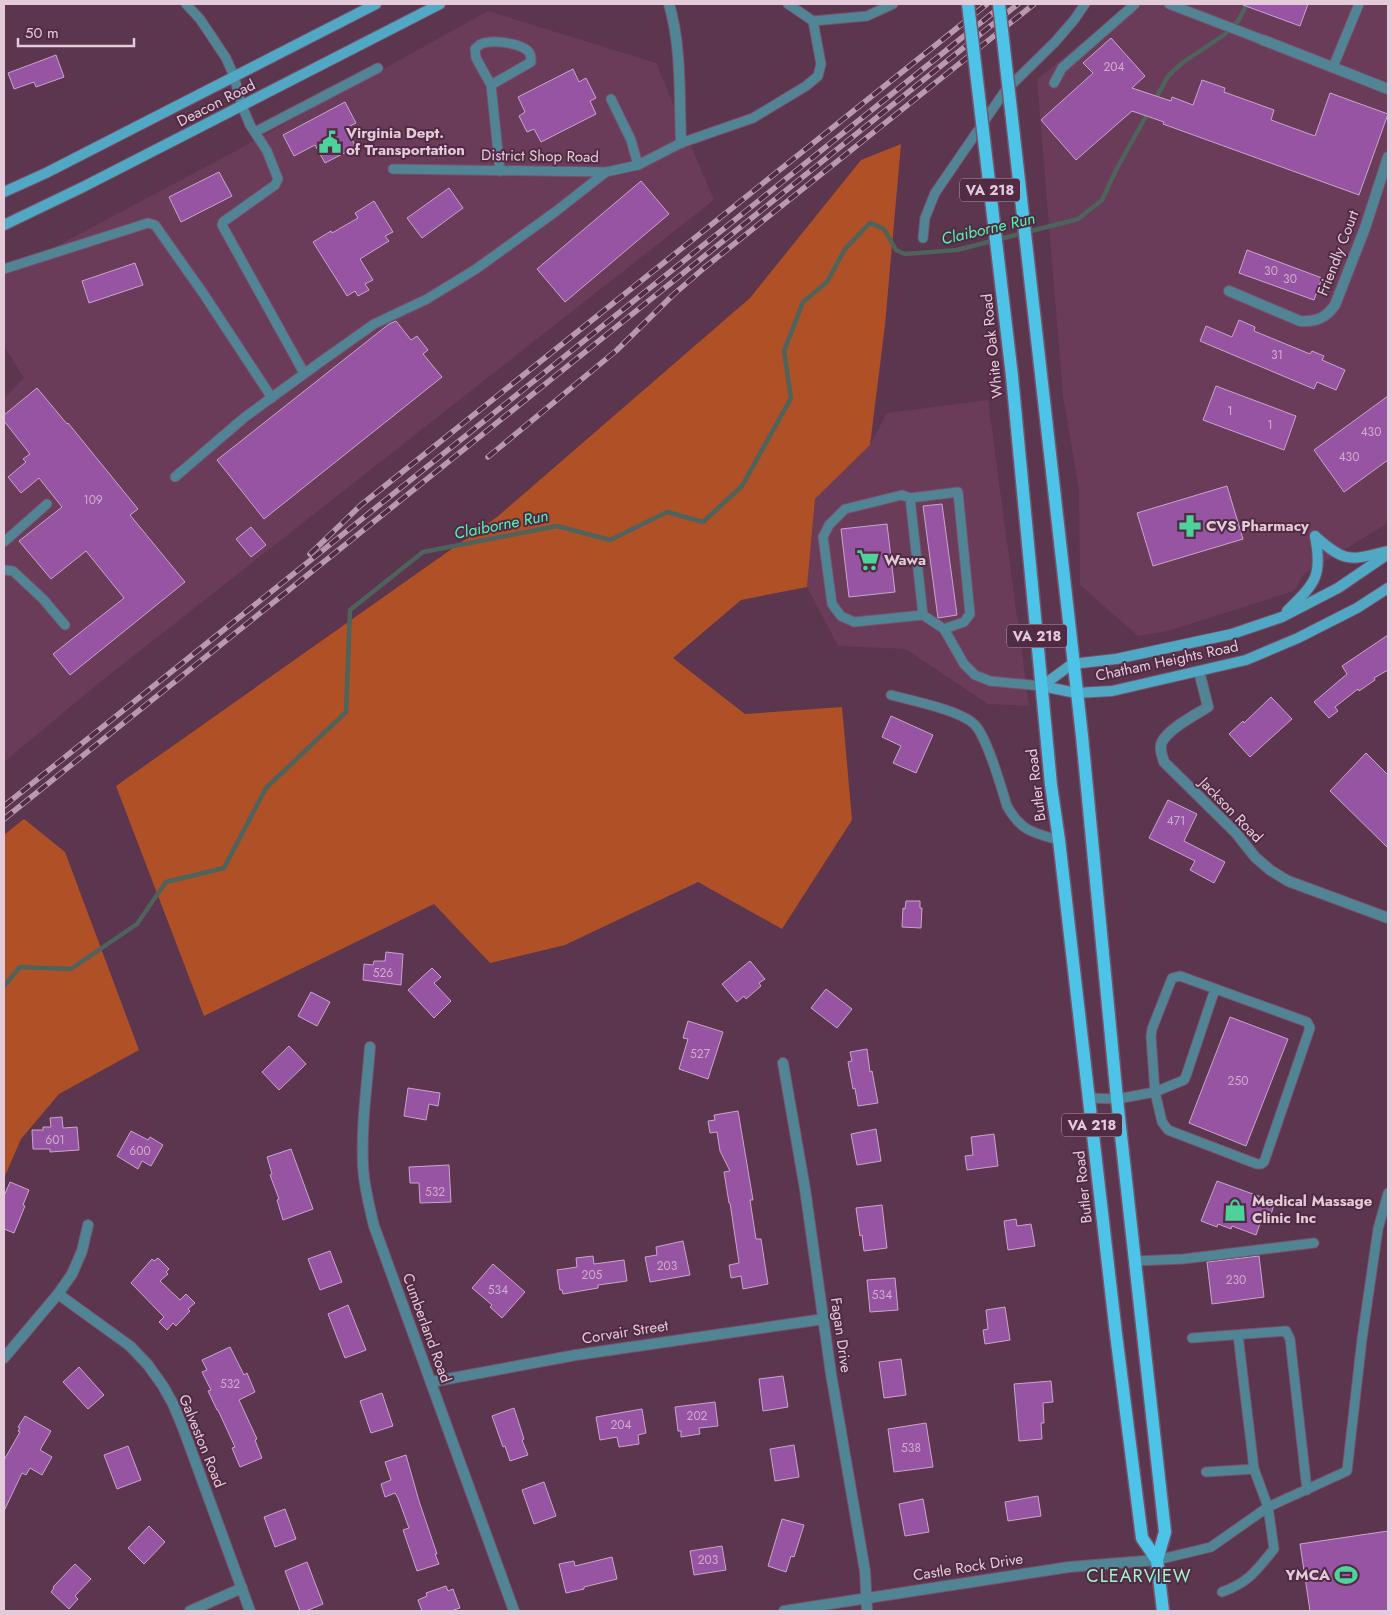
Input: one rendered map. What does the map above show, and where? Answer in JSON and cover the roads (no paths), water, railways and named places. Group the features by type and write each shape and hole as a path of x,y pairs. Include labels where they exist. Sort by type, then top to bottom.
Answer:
{"main road":[{"name":"Deacon Road","path":"4,192 46,173 376,4"},
{"name":"Deacon Road","path":"4,225 83,187 440,4"},
{"name":"White Oak Road","path":"968,4 1012,376 1042,686"},
{"name":"VA 218","path":"999,4 1076,693"},
{"path":"1282,617 1308,590 1316,576 1319,556 1315,536 1331,550 1344,557 1359,558 1388,553"},
{"name":"Chatham Heights Road","path":"1042,686 1072,664 1116,659 1232,634 1282,617 1338,588 1388,553"},
{"name":"Chatham Heights Road","path":"1042,686 1076,693 1112,691 1246,660 1298,638 1357,608 1388,588"},
{"name":"Butler Road","path":"1042,686 1051,785 1142,1538 1157,1560"},
{"name":"Butler Road","path":"1076,693 1117,1099 1165,1532 1157,1560 1163,1611"}],"street":[{"path":"669,4 678,62 681,143"},
{"path":"1263,40 1388,89"},
{"name":"Friendly Court","path":"1229,291 1300,321 1311,322 1321,319 1330,312 1335,306 1388,157"},
{"name":"Jackson Road","path":"1199,671 1208,707 1168,733 1162,742 1160,751 1164,762 1236,833 1255,857 1270,870 1288,881 1388,918"},
{"name":"Cumberland Road","path":"370,1047 363,1135 363,1166 374,1226 514,1611"},
{"name":"Fagan Drive","path":"784,1063 831,1374 865,1571 867,1611"},
{"path":"4,1358 58,1294 72,1274 82,1251 88,1225"},
{"name":"Galveston Road","path":"58,1294 130,1346 148,1365 163,1386 183,1428 250,1611"},
{"name":"Corvair Street","path":"431,1382 576,1355 824,1319"},
{"name":"Castle Rock Drive","path":"784,1611 1069,1567 1157,1560"},
{"path":"190,1611 242,1588"}],"lane":[{"path":"186,4 200,19 226,58 234,76 242,106 267,151 278,178 275,185 223,222 222,225 304,373"},
{"path":"788,4 812,21 867,16 892,4"},
{"path":"923,238 925,218 936,193 1006,91 1055,42 1085,4"},
{"path":"1054,83 1062,68 1135,4"},
{"path":"1169,4 1263,40"},
{"path":"1333,67 1359,4"},
{"name":"District Shop Road","path":"393,169 606,172 638,165 681,143 752,118 806,86 818,76 821,64 812,21"},
{"path":"491,85 531,62 531,56 526,49 494,41 481,44 475,49 476,58 491,85 500,171"},
{"path":"255,132 378,68"},
{"path":"611,98 631,140 638,165"},
{"path":"175,477 245,417 304,373 374,324 427,299 476,269 555,212 606,172"},
{"path":"4,269 148,223 154,225 192,278 272,398"},
{"path":"944,629 964,622 970,614 958,492 910,498 902,495 846,509 830,525 823,537 832,604 841,616 854,622 923,615 944,629 964,664 975,675 990,681 1042,686"},
{"path":"910,498 923,615"},
{"path":"4,542 48,504"},
{"path":"4,570 13,571 43,599 66,625"},
{"path":"891,695 958,714 975,725 983,736 1007,806 1013,816 1020,824 1032,832 1059,840"},
{"path":"1180,976 1307,1022 1310,1025 1264,1162 1261,1164 1168,1130 1162,1122 1155,1092 1152,1029 1172,978 1180,976"},
{"path":"1089,1098 1117,1099 1155,1092 1184,1080 1215,989"},
{"path":"1157,1560 1211,1547 1268,1507 1347,1471 1362,1339 1377,1238 1388,1193"},
{"path":"1135,1261 1183,1259 1314,1243"},
{"path":"1192,1338 1286,1331 1290,1339 1307,1490"},
{"path":"1222,1592 1238,1586 1252,1576 1274,1548 1268,1507 1254,1469 1238,1335"},
{"path":"1206,1472 1254,1469"}],"waterway":[{"name":"Claiborne Run","path":"1155,100 1168,76 1182,63 1224,35 1238,21 1247,4"},
{"name":"Claiborne Run","path":"4,986 20,967 71,969 137,924 166,882 224,868 266,788 346,712 350,610 423,552 557,526 610,540 667,512 703,522 742,486 791,398 784,351 803,302 827,282 845,249 870,223 884,229 896,250 905,254 957,250 1078,219 1102,200 1117,168 1149,111"}],"railway":[{"path":"310,554 361,505 987,4"},
{"path":"4,806 1004,4"},
{"path":"4,819 1018,4"},
{"path":"488,457 617,350 673,295 704,268 1034,4"}],"place":[{"name":"Virginia Dept. of Transportation","path":"330,142"},
{"name":"CVS Pharmacy","path":"1190,526"},
{"name":"Wawa","path":"868,560"},
{"name":"Medical Massage Clinic Inc","path":"1235,1210"},
{"name":"YMCA","path":"1346,1575"}],"district":[{"name":"CLEARVIEW","path":"1139,1576"}]}
